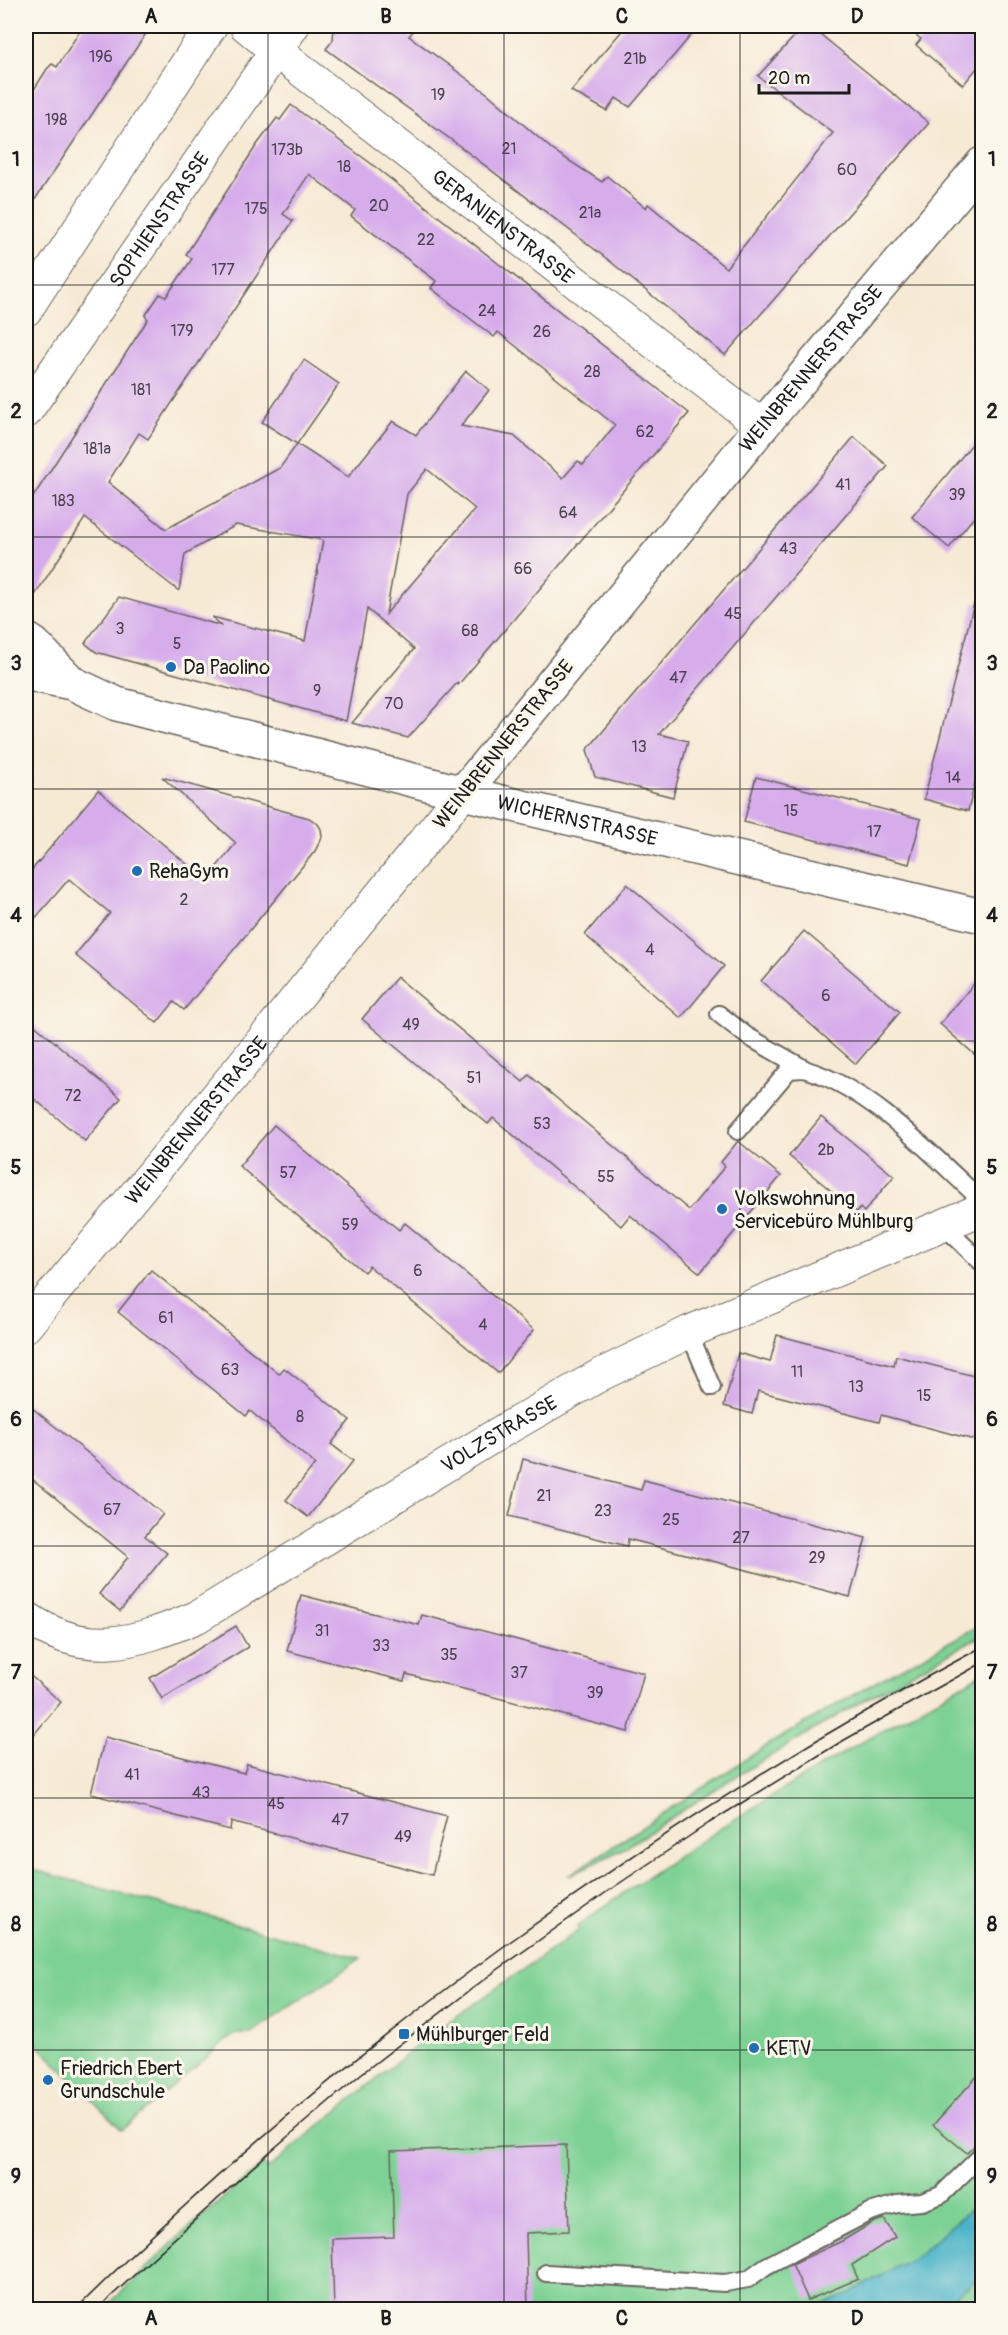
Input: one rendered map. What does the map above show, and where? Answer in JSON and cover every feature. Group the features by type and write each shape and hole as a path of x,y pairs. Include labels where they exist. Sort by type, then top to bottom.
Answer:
{"street":[{"path":"26,310 211,26"},
{"name":"GERANIENSTRASSE","path":"246,26 762,426"},
{"name":"SOPHIENSTRASSE","path":"26,412 293,26"},
{"name":"WEINBRENNERSTRASSE","path":"26,1326 230,1080 762,426 982,164"},
{"name":"WICHERNSTRASSE","path":"26,639 34,644 72,682"},
{"name":"WICHERNSTRASSE","path":"26,669 38,676 72,682 117,704 462,793 982,916"},
{"name":"VOLZSTRASSE","path":"26,1617 39,1627 75,1640 107,1645 154,1635 197,1617 504,1430 600,1375 689,1332 982,1209"}],"lane":[{"path":"719,1014 747,1036 860,1097 907,1133 982,1201"},
{"path":"738,1131 789,1070 805,1069"},
{"path":"943,1225 982,1263"},
{"path":"689,1332 712,1387"},
{"path":"546,2272 725,2283 748,2279 766,2266 870,2212 897,2204 922,2202 942,2195 982,2154"}],"green space":[{"path":"982,1624 982,1635 857,1704 725,1783 623,1849 568,1876 766,1746"},
{"name":"KETV","path":"982,1674 982,2309 103,2310 183,2233 263,2164 267,2169 427,2037 579,1930 577,1926 725,1825 878,1732"},
{"path":"26,1868 361,1958 250,2034 234,2034 122,2130 26,2033"}],"water":[{"path":"982,2199 982,2276 938,2309 811,2309 844,2296 918,2255"}],"building":[{"path":"83,26 151,26 26,213 26,102 47,69 52,64 57,67"},
{"path":"334,26 417,26 409,36 488,94 554,151 602,182 607,176 646,208 648,204 726,268 833,133 758,76 804,26 810,26 929,123 725,355 606,258 453,141 326,49 333,40"},
{"path":"626,26 699,26 630,107 616,98 607,111 571,91"},
{"path":"904,26 982,26 982,62 963,85 916,45 921,39"},
{"path":"291,105 369,162 689,413 458,685 457,683 408,738 352,723 414,649 367,609 346,721 96,652 85,643 119,597 222,626 212,617 305,641 323,540 236,525 185,554 179,591 85,518 26,609 26,508 148,319 145,316 160,294 166,297 192,259 186,254 256,146 277,118 280,120","holes":["309,174 355,210 351,216 436,281 431,288 494,337 498,332 615,425 583,465 578,461 563,478 514,436 461,426 489,390 466,371 416,435 393,421 348,477 297,444 280,468 166,529 108,482 139,433 148,439 293,221 283,214","427,469 475,509 386,614 407,494"]},
{"path":"304,360 339,384 297,444 262,422"},
{"path":"982,432 982,507 949,548 912,517"},
{"path":"854,437 888,466 659,734 688,741 673,797 595,777 587,750"},
{"path":"974,603 982,604 982,754 968,811 924,799"},
{"path":"162,777 309,818 318,824 322,837 315,851 184,1010 174,1002 157,1023 75,955 110,913 69,879 26,929 26,877 98,790 206,880 236,843"},
{"path":"756,777 921,819 909,864 744,822"},
{"path":"627,884 724,966 681,1018 585,935"},
{"path":"804,931 900,1012 856,1064 761,981"},
{"path":"982,974 982,1061 940,1024"},
{"path":"397,977 523,1082 529,1075 689,1210 725,1166 721,1162 738,1141 781,1176 700,1273 630,1215 621,1226 493,1118 488,1124 362,1019"},
{"path":"26,1018 121,1098 85,1141 26,1092"},
{"path":"821,1117 894,1176 864,1212 860,1208 857,1212 789,1156"},
{"path":"274,1125 399,1230 405,1223 534,1330 498,1373 369,1266 364,1272 239,1166"},
{"path":"151,1270 279,1374 284,1368 350,1420 331,1444 353,1461 308,1517 286,1500 315,1464 250,1411 246,1416 118,1312"},
{"path":"777,1335 894,1366 896,1356 982,1378 982,1442 881,1415 879,1422 758,1391 752,1414 724,1406 738,1353 770,1362"},
{"path":"26,1403 163,1514 145,1536 167,1553 120,1611 99,1594 128,1557 26,1474"},
{"path":"523,1459 641,1490 644,1480 866,1538 850,1597 628,1539 627,1546 509,1516"},
{"path":"301,1595 419,1625 422,1615 644,1673 628,1732 406,1674 404,1681 287,1651"},
{"path":"236,1626 248,1647 162,1699 150,1678"},
{"path":"26,1672 61,1702 26,1744"},
{"path":"105,1737 244,1773 247,1764 447,1816 432,1875 231,1822 230,1830 91,1794"},
{"path":"982,2071 982,2138 967,2153 933,2125"},
{"path":"566,2145 569,2231 526,2233 528,2310 334,2310 332,2239 394,2237 391,2151"},
{"path":"884,2219 895,2237 852,2265 858,2279 808,2300 792,2264"}],"tram line":[{"path":"75,2310 177,2213 282,2120 392,2031 505,1946 621,1864 739,1787 860,1715 982,1647"},
{"path":"96,2310 265,2156 361,2074 486,1978 608,1891 709,1823 839,1743 982,1663"}],"place":[{"name":"Da Paolino","path":"171,667"},
{"name":"RehaGym","path":"137,871"},
{"name":"Volkswohnung Servicebüro Mühlburg","path":"722,1209"},
{"name":"Mühlburger Feld","path":"404,2034"},
{"name":"KETV","path":"754,2048"},
{"name":"Friedrich Ebert Grundschule","path":"48,2080"}]}
